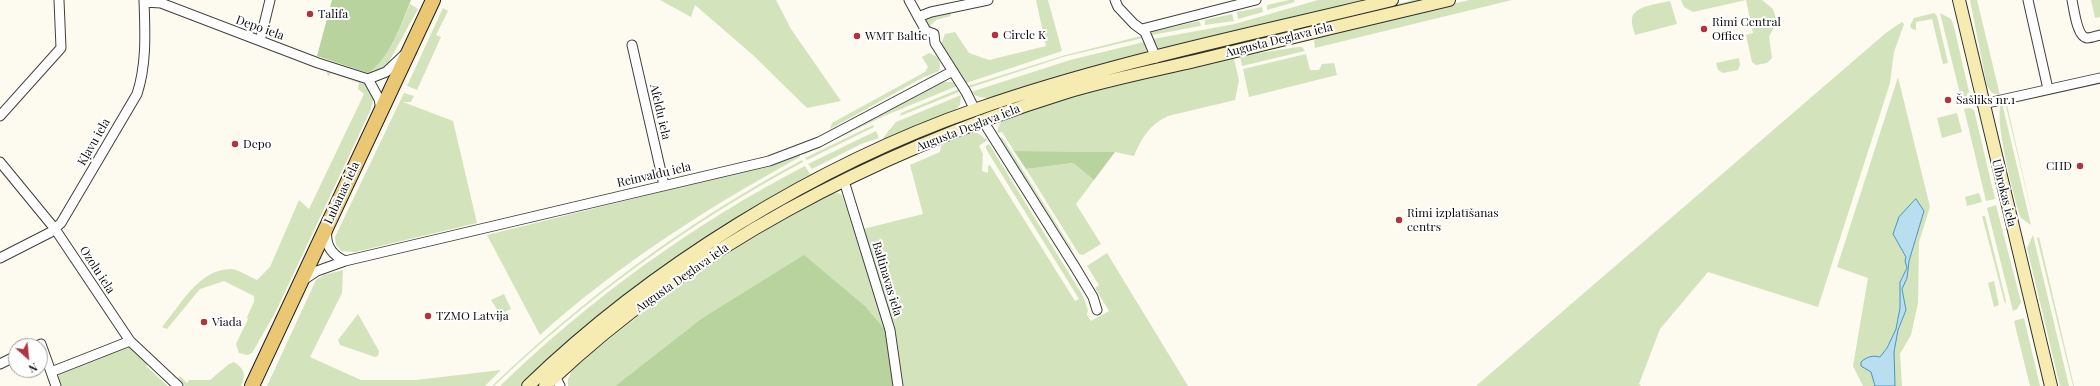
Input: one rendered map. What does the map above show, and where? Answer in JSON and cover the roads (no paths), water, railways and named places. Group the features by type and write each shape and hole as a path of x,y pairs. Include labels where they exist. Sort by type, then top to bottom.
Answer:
{"main road":[{"name":"Lubānas iela","path":"252,386 433,0"},
{"name":"Augusta Deglava iela","path":"528,386 602,320 650,283 747,219 847,165 975,110 1079,77 1392,0"},
{"name":"Augusta Deglava iela","path":"545,386 558,381 614,327 701,263 785,212 844,181 914,148 983,121 1082,89 1449,0"},
{"name":"Ulbrokas iela","path":"1959,0 2051,386"},
{"path":"1079,77 1082,89"}],"street":[{"path":"0,116 61,48 59,0"},
{"path":"260,41 270,0"},
{"path":"909,0 926,30 934,34 936,43 975,110"},
{"path":"918,17 930,12 988,0"},
{"path":"1115,0 1130,20 1142,29 1148,38 1156,58"},
{"path":"1142,29 1256,0"},
{"path":"2028,0 2048,88"},
{"path":"2072,0 2079,31 2082,36 2087,38 2100,35"},
{"name":"Depo iela","path":"144,1 161,3 260,41 368,79"},
{"name":"Kļavu iela","path":"0,258 55,229 61,223 137,94 142,77 145,49 144,1"},
{"name":"Afeldu iela","path":"632,45 664,184"},
{"path":"381,110 379,99 368,79 386,72 409,50"},
{"name":"Reinvaldu iela","path":"300,282 317,271 345,260 664,184 744,168 793,153 819,142 953,71"},
{"path":"1983,104 2048,88 2100,78"},
{"path":"983,121 1093,297 1097,310"},
{"name":"Ozolu iela","path":"0,162 55,229 130,341 178,386"},
{"name":"Baltinavas iela","path":"844,181 890,330 898,386"},
{"path":"328,223 326,239 331,251 337,257 345,260"},
{"path":"51,372 130,341"},
{"path":"48,363 56,386"}],"water":[{"path":"1916,199 1924,211 1909,261 1907,278 1902,289 1906,310 1898,330 1894,352 1895,386 1875,386 1871,372 1861,366 1861,362 1870,357 1880,357 1887,348 1896,329 1900,308 1900,282 1907,268 1905,261 1906,257 1893,234 1899,217"}],"place":[{"name":"Talifa","path":"310,14"},
{"name":"Rimi Central Office","path":"1704,29"},
{"name":"Circle K","path":"995,35"},
{"name":"WMT Baltic","path":"857,36"},
{"name":"Šašliks nr.1","path":"1948,100"},
{"name":"Depo","path":"235,144"},
{"name":"CHD","path":"2080,166"},
{"name":"Rimi izplatīšanas centrs","path":"1399,220"},
{"name":"TZMO Latvija","path":"428,316"},
{"name":"Viada","path":"204,322"}]}
